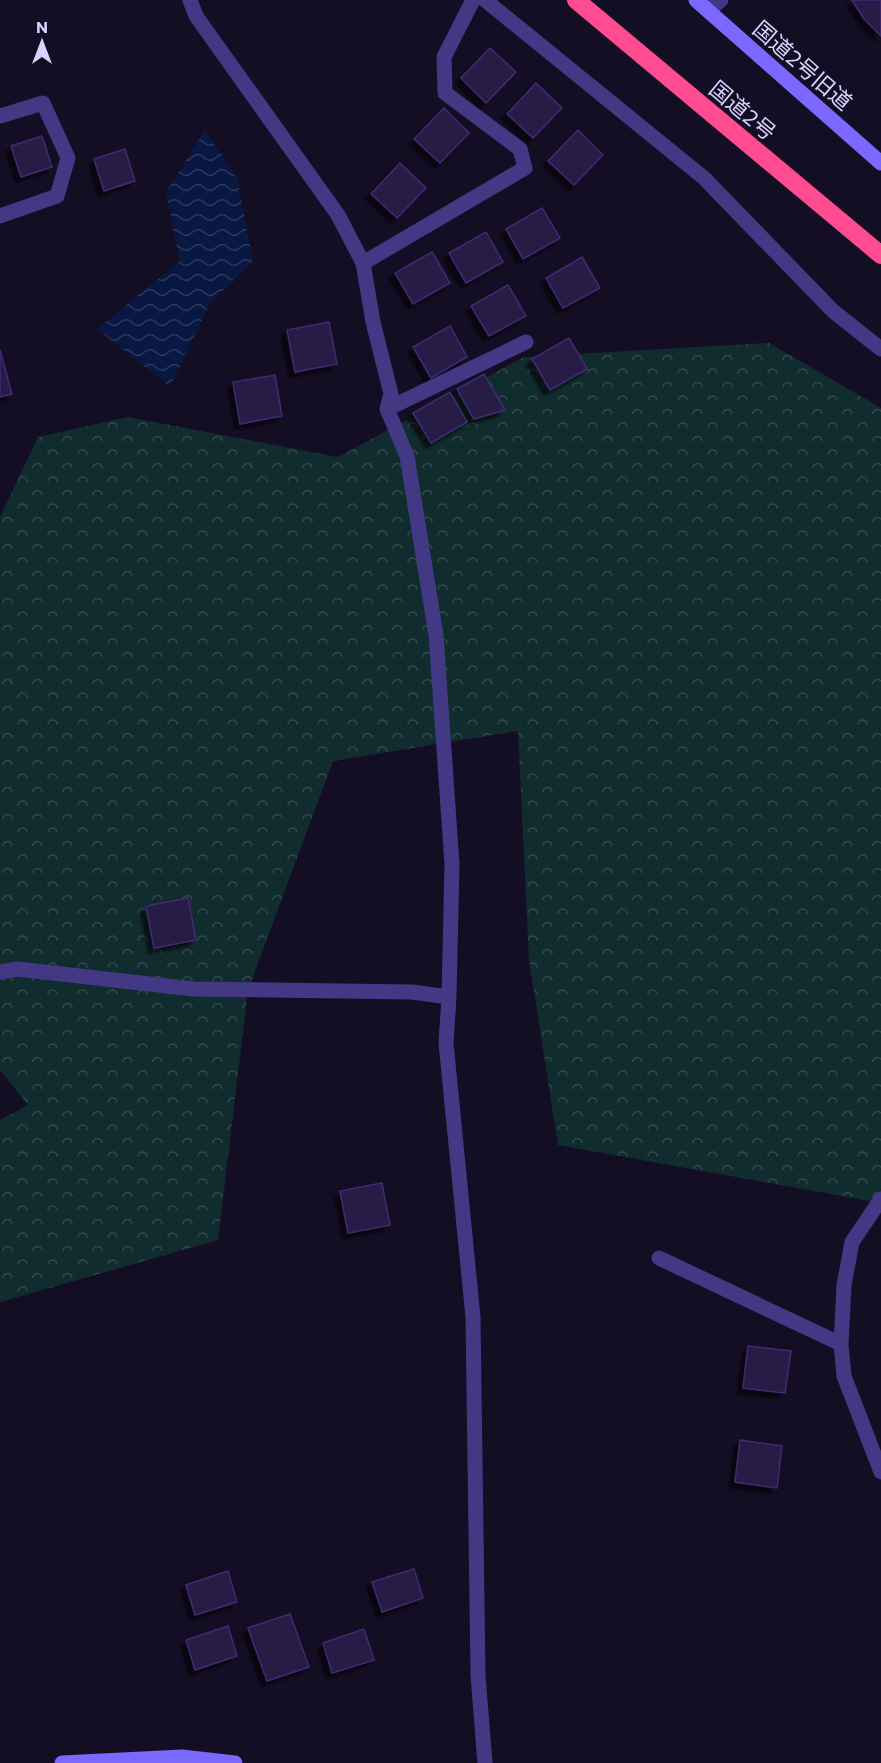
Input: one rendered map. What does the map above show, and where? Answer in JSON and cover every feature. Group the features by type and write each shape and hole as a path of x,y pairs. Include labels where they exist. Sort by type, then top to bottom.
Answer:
{"highway":[{"name":"国道2号","path":"576,0 881,255"}],"street":[{"path":"190,0 196,16 338,215 363,263 373,322 391,394 387,409 407,456 436,635 452,864 446,1043 473,1317 478,1675 485,1763"},
{"path":"363,263 525,168 520,149 445,93 444,57 473,0"},
{"path":"485,0 704,178 833,311 881,349"},
{"name":"国道2号旧道","path":"696,0 881,163"},
{"path":"708,11 721,0"},
{"path":"0,116 43,103 68,158 57,196 0,216"},
{"path":"387,409 525,342"},
{"path":"0,972 17,969 194,989 412,992 449,997"},
{"path":"881,1199 852,1242 844,1285 841,1344 844,1376 881,1472"},
{"path":"659,1258 841,1344"},
{"path":"62,1763 182,1757 235,1763"}],"green space":[{"path":"769,343 881,408 881,1203 558,1145 529,960 518,731 333,761 248,990 218,1240 0,1302 0,1120 28,1105 0,1070 0,517 38,437 128,417 338,457 524,357"}],"water":[{"path":"205,130 237,178 253,261 210,303 170,387 97,329 180,261 166,192"}],"building":[{"path":"852,0 881,0 881,36 864,19"},
{"path":"490,48 516,72 486,103 461,78"},
{"path":"536,83 562,108 533,138 507,114"},
{"path":"444,108 469,133 440,163 414,139"},
{"path":"578,130 603,155 574,185 548,161"},
{"path":"42,136 52,167 21,177 11,146"},
{"path":"125,149 135,181 104,191 94,159"},
{"path":"400,163 426,188 397,218 371,194"},
{"path":"542,208 560,238 523,259 506,229"},
{"path":"486,232 503,262 466,283 449,253"},
{"path":"432,252 450,283 413,304 395,273"},
{"path":"582,257 600,288 563,308 546,278"},
{"path":"508,285 526,316 489,336 471,306"},
{"path":"329,322 337,364 295,372 287,330"},
{"path":"450,326 467,357 431,378 413,347"},
{"path":"569,338 587,369 550,390 532,359"},
{"path":"0,350 12,394 0,397"},
{"path":"484,374 505,410 474,419 457,389"},
{"path":"275,375 282,416 240,424 233,382"},
{"path":"450,392 467,422 431,443 413,413"},
{"path":"188,898 196,940 154,948 146,906"},
{"path":"382,1183 390,1225 348,1233 340,1191"},
{"path":"748,1346 791,1351 785,1393 743,1388"},
{"path":"740,1440 782,1446 777,1488 735,1482"},
{"path":"414,1569 423,1598 382,1612 372,1582"},
{"path":"228,1571 237,1602 195,1615 186,1585"},
{"path":"290,1614 309,1667 267,1681 248,1628"},
{"path":"228,1626 237,1656 195,1670 186,1640"},
{"path":"364,1629 374,1660 332,1673 323,1643"}]}
